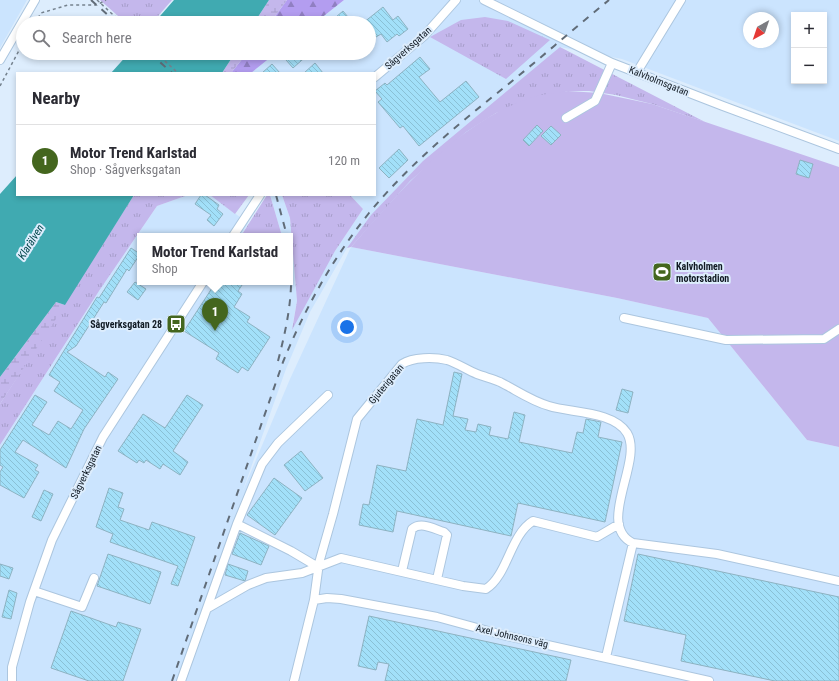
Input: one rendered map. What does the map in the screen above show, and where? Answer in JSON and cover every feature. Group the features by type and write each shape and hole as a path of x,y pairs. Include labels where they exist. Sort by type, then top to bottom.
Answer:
{"street":[{"path":"25,16 34,0"},
{"name":"Sågverksgatan","path":"376,76 424,36 456,0"},
{"name":"Kalvholmsgatan","path":"484,0 612,63 839,149"},
{"path":"637,72 681,0"},
{"path":"0,60 16,32"},
{"path":"566,118 595,101 612,63"},
{"path":"235,233 259,196"},
{"name":"Sågverksgatan","path":"12,681 12,667 34,591 52,540 103,436 201,285"},
{"path":"624,318 726,340 824,339 839,329"},
{"name":"Gjuterigatan","path":"294,681 314,600 318,567 357,419 402,364 407,360 446,360 499,382 532,399 550,406 610,419 622,427 629,436 631,452 618,510 617,518 619,524"},
{"path":"181,681 237,524 268,454 328,395"},
{"path":"208,608 248,585 266,578 302,573 334,560 346,558 486,589 494,581 521,532 533,521 598,537 619,524 625,538 633,543 717,554 839,581"},
{"path":"237,524 291,551 318,567"},
{"path":"402,571 412,529 416,526 422,525 444,532 447,535 437,579"},
{"path":"606,657 633,543"},
{"path":"34,591 82,608 94,578"},
{"name":"Axel Johnsons väg","path":"314,600 327,598 368,603 437,617 503,635 709,681"}],"path":[{"path":"97,0 114,16"},
{"path":"39,16 41,13 68,5 97,6 106,0"},
{"path":"0,86 16,56"},
{"path":"164,60 177,72"}],"shaded area":[{"path":"0,0 27,0 18,16 16,16 16,20 0,48"},
{"path":"344,0 839,0 839,141 622,59 560,47 347,248 310,312 286,369 242,493 290,379 351,247 617,298 708,318 807,440 839,447 839,681 0,681 0,445 99,291 137,235 137,285 293,285 293,254 297,301 292,328 335,251 363,209 351,196 376,196 376,72 252,72 267,60 376,60 376,16 324,16"},
{"path":"185,196 211,196 248,223 243,233 139,233 157,206"},
{"path":"270,196 282,196 290,218 291,233 281,233"}],"green space":[{"path":"100,0 172,0 158,16 118,16"},
{"path":"269,0 287,0 275,16 259,16"},
{"path":"287,0 344,0 324,16 275,16"},
{"path":"485,17 508,21 550,40 506,79 430,37 461,20"},
{"path":"560,47 705,122 652,104 616,95 589,91 568,91 496,113 466,132 410,181 351,247 347,248 371,215 423,161"},
{"path":"230,60 241,60 232,72 223,72"},
{"path":"241,60 267,60 252,72 232,72"},
{"name":"Kalvholmen motorstadion","path":"568,91 599,93 652,104 839,167 839,447 807,440 708,318 617,298 351,247 410,182 432,160 455,141 504,109 530,98"},
{"path":"133,196 185,196 157,206 139,233 137,233 137,235 99,291 0,445 0,404"},
{"path":"211,196 248,196 235,214"},
{"path":"266,196 270,196 281,233 243,233"},
{"path":"282,196 351,196 363,209 335,251 292,330 297,301 293,254 293,233 291,233 290,218"},
{"path":"56,302 65,305 0,404 0,377"}],"water":[{"path":"174,0 269,0 259,16 160,16"},
{"path":"123,60 230,60 223,72 112,72"},
{"name":"Klarälven","path":"16,176 16,196 133,196 65,305 56,302 0,377 0,194"}],"building":[{"path":"383,7 393,20 398,16 408,29 399,36 397,34 387,42 381,34 376,37 376,16 372,16"},
{"path":"343,11 347,16 337,16"},
{"path":"420,57 430,69 419,77 440,102 466,81 479,97 419,146 403,126 400,128 378,102 382,99 376,90 385,83 387,85"},
{"path":"286,60 302,60 293,68"},
{"path":"315,63 322,72 305,72"},
{"path":"272,64 279,72 263,72"},
{"path":"537,125 543,131 529,146 523,140"},
{"path":"551,126 561,135 551,145 541,136"},
{"path":"399,149 408,160 389,178 379,168"},
{"path":"800,160 813,164 809,178 796,174"},
{"path":"200,196 206,196 219,205 217,209 223,214 214,226 207,220 211,215 195,204"},
{"path":"131,248 137,252 137,259 129,271 127,269 106,303 104,302 76,346 67,352 105,377 108,372 118,379 84,429 66,468 23,440 15,452 38,465 35,470 39,472 24,498 0,485 0,472 3,467 0,465 0,450 35,395 47,402 32,425 49,435 58,421 71,429 83,410 54,391 60,382 49,375 97,297 99,298"},
{"path":"135,282 137,285 146,289 138,300 127,292"},
{"path":"214,285 242,285 238,291 242,294 234,307 250,317 247,322 270,337 248,371 242,367 238,373 216,359 219,353 184,331"},
{"path":"454,372 462,374 453,416 468,419 465,430 476,432 478,424 491,427 489,435 508,439 514,412 525,415 519,442 572,453 577,432 583,433 586,419 601,422 598,437 622,442 605,522 518,503 511,536 397,511 393,532 359,525 363,504 369,505 377,465 406,471 417,419 443,425"},
{"path":"622,389 633,392 628,413 616,410"},
{"path":"187,395 203,405 173,451 188,462 180,475 163,464 160,469 146,460 144,463 139,460 137,463 118,451 143,414 165,428"},
{"path":"301,451 323,478 305,491 284,465"},
{"path":"274,478 302,498 275,535 247,515"},
{"path":"109,488 123,493 118,507 124,509 120,520 149,530 152,522 195,537 178,586 171,584 178,566 110,542 113,534 96,527"},
{"path":"44,490 53,494 41,521 32,517"},
{"path":"240,533 269,546 261,565 232,554"},
{"path":"108,554 161,572 150,604 97,586"},
{"path":"638,554 839,597 839,681 775,681 681,661 686,635 624,621"},
{"path":"0,564 13,568 9,579 0,576"},
{"path":"228,564 248,571 245,581 225,575"},
{"path":"9,590 17,593 11,619 2,617"},
{"path":"71,611 116,627 118,622 141,629 123,681 89,681 51,668"},
{"path":"369,616 571,660 566,681 385,681 389,664 378,662 376,670 358,666"}],"railway":[{"path":"91,0 109,16"},
{"path":"172,681 283,362 310,303 343,248 369,213 401,177 419,160 455,128 609,0"},
{"path":"158,60 171,72"},
{"path":"276,196 286,233"},
{"path":"278,361 289,309 291,285"}],"place":[{"name":"Kalvholmen motorstadion","path":"662,272"},
{"name":"Sågverksgatan 28","path":"176,324"},
{"name":"Motor Trend Karlstad","path":"215,331"}]}
